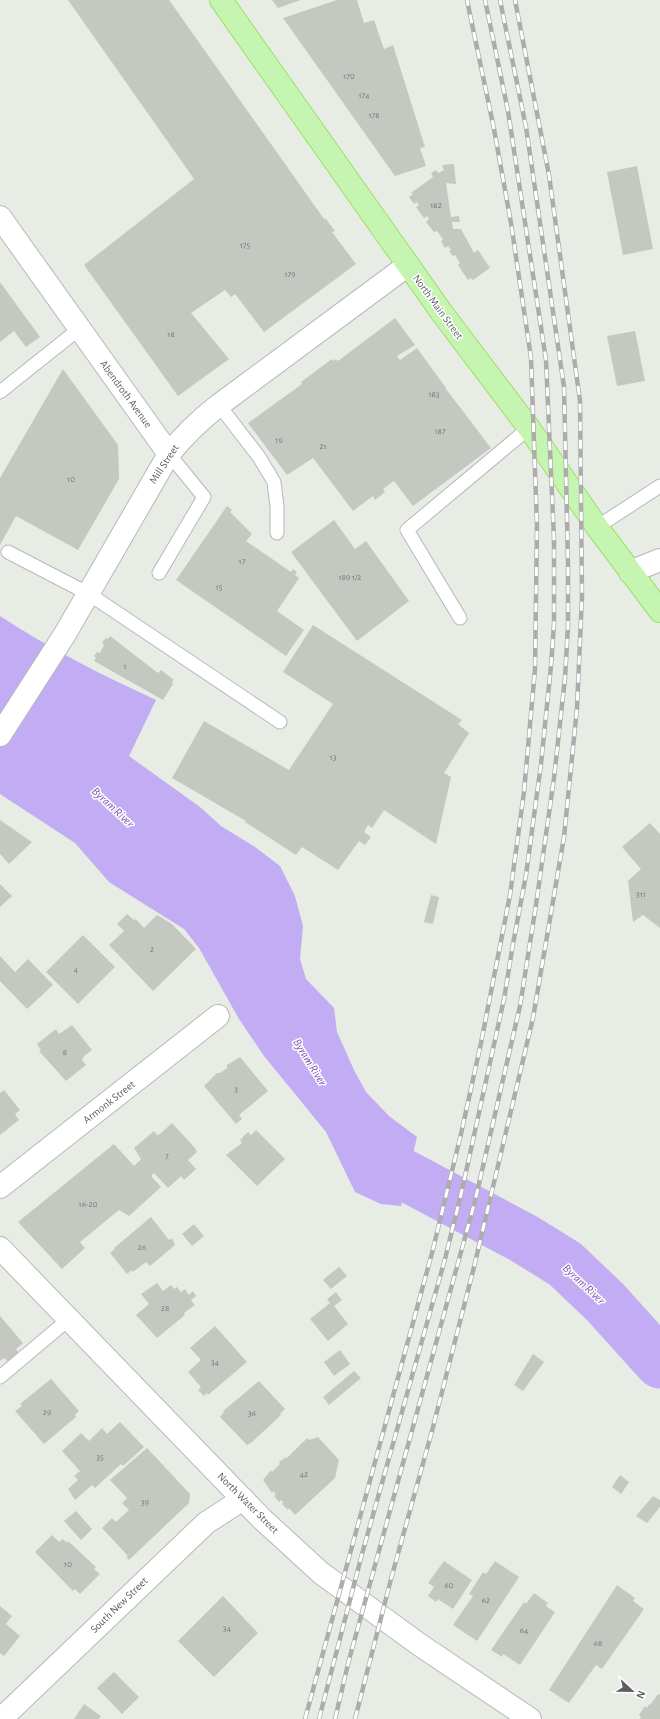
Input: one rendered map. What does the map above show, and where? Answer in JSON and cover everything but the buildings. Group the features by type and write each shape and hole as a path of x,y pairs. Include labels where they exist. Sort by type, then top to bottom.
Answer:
{"main road":[{"name":"North Main Street","path":"221,0 408,265 529,428 597,527 660,611"}],"street":[{"name":"Abendroth Avenue","path":"0,217 169,454"},
{"name":"Mill Street","path":"4,729 65,634 169,454 197,422 408,265"},
{"path":"630,572 660,560"},
{"name":"Armonk Street","path":"0,1187 218,1016"},
{"name":"North Water Street","path":"0,1248 243,1499 321,1573 420,1645 530,1719"},
{"name":"South New Street","path":"1,1719 206,1523 243,1499"}],"lane":[{"path":"1,393 79,329"},
{"path":"219,405 259,457 274,482 278,507 277,533"},
{"path":"460,618 407,530 529,428"},
{"name":"Abendroth Avenue","path":"159,573 204,498 169,454"},
{"path":"597,527 660,486"},
{"path":"8,552 88,594 280,722"},
{"path":"0,1377 69,1319"}],"water":[{"path":"0,616 38,640 76,661 156,700 129,756 200,807 221,826 255,847 280,866 295,896 303,926 300,959 306,979 334,1008 337,1032 354,1070 366,1092 389,1116 417,1137 401,1206 381,1204 355,1192 326,1132 264,1056 239,1019 199,948 184,929 109,882 75,843 0,794"}],"waterway":[{"name":"Byram River","path":"356,1130 370,1148 399,1172 523,1238 565,1264 605,1302 660,1363"}],"railway":[{"path":"305,1719 432,1253 461,1134 481,1043 510,895 524,792 535,669 537,526 531,358 511,223 494,129 467,0"},
{"path":"319,1719 362,1554 445,1259 462,1190 504,999 526,875 541,764 551,666 554,624 554,540 546,360 508,111 485,0"},
{"path":"335,1719 349,1660 475,1201 520,1006 554,778 565,678 568,626 568,564 564,387 526,127 500,0"},
{"path":"355,1719 474,1267 533,1018 564,837 577,708 582,596 580,401 549,175 515,0"}]}
